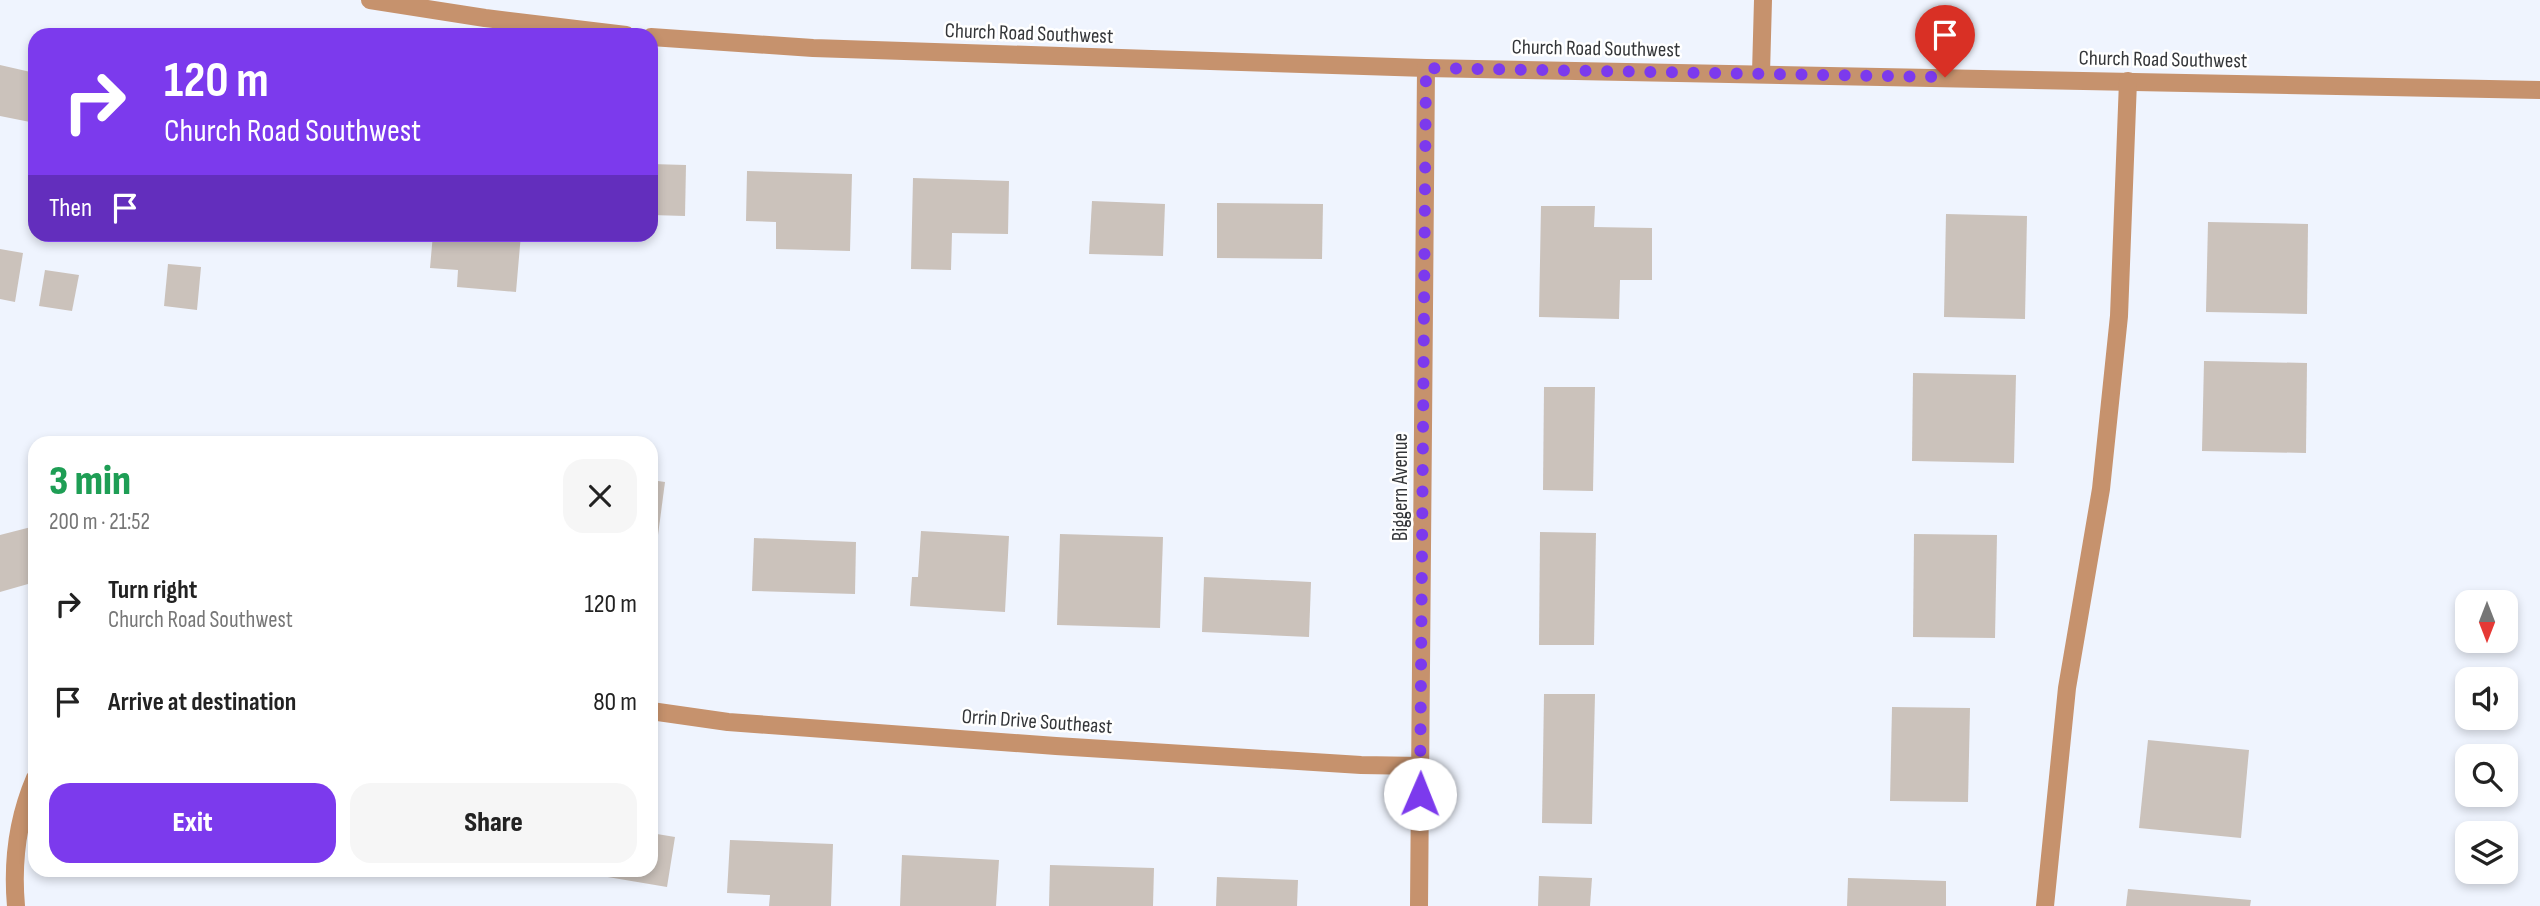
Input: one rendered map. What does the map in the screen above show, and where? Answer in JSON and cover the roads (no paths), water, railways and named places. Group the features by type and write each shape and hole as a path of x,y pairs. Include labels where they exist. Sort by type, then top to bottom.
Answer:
{"street":[{"path":"370,0 568,28"},
{"path":"1761,73 1763,0"},
{"name":"Church Road Southwest","path":"658,37 827,48 1426,68 2540,90"},
{"name":"Biggern Avenue","path":"1419,906 1426,68"},
{"path":"2045,906 2067,688 2101,489 2116,342 2128,81"},
{"name":"Orrin Drive Southeast","path":"658,712 728,722 1056,746 1362,765 1421,766"},
{"path":"16,906 16,844 28,795"}]}
